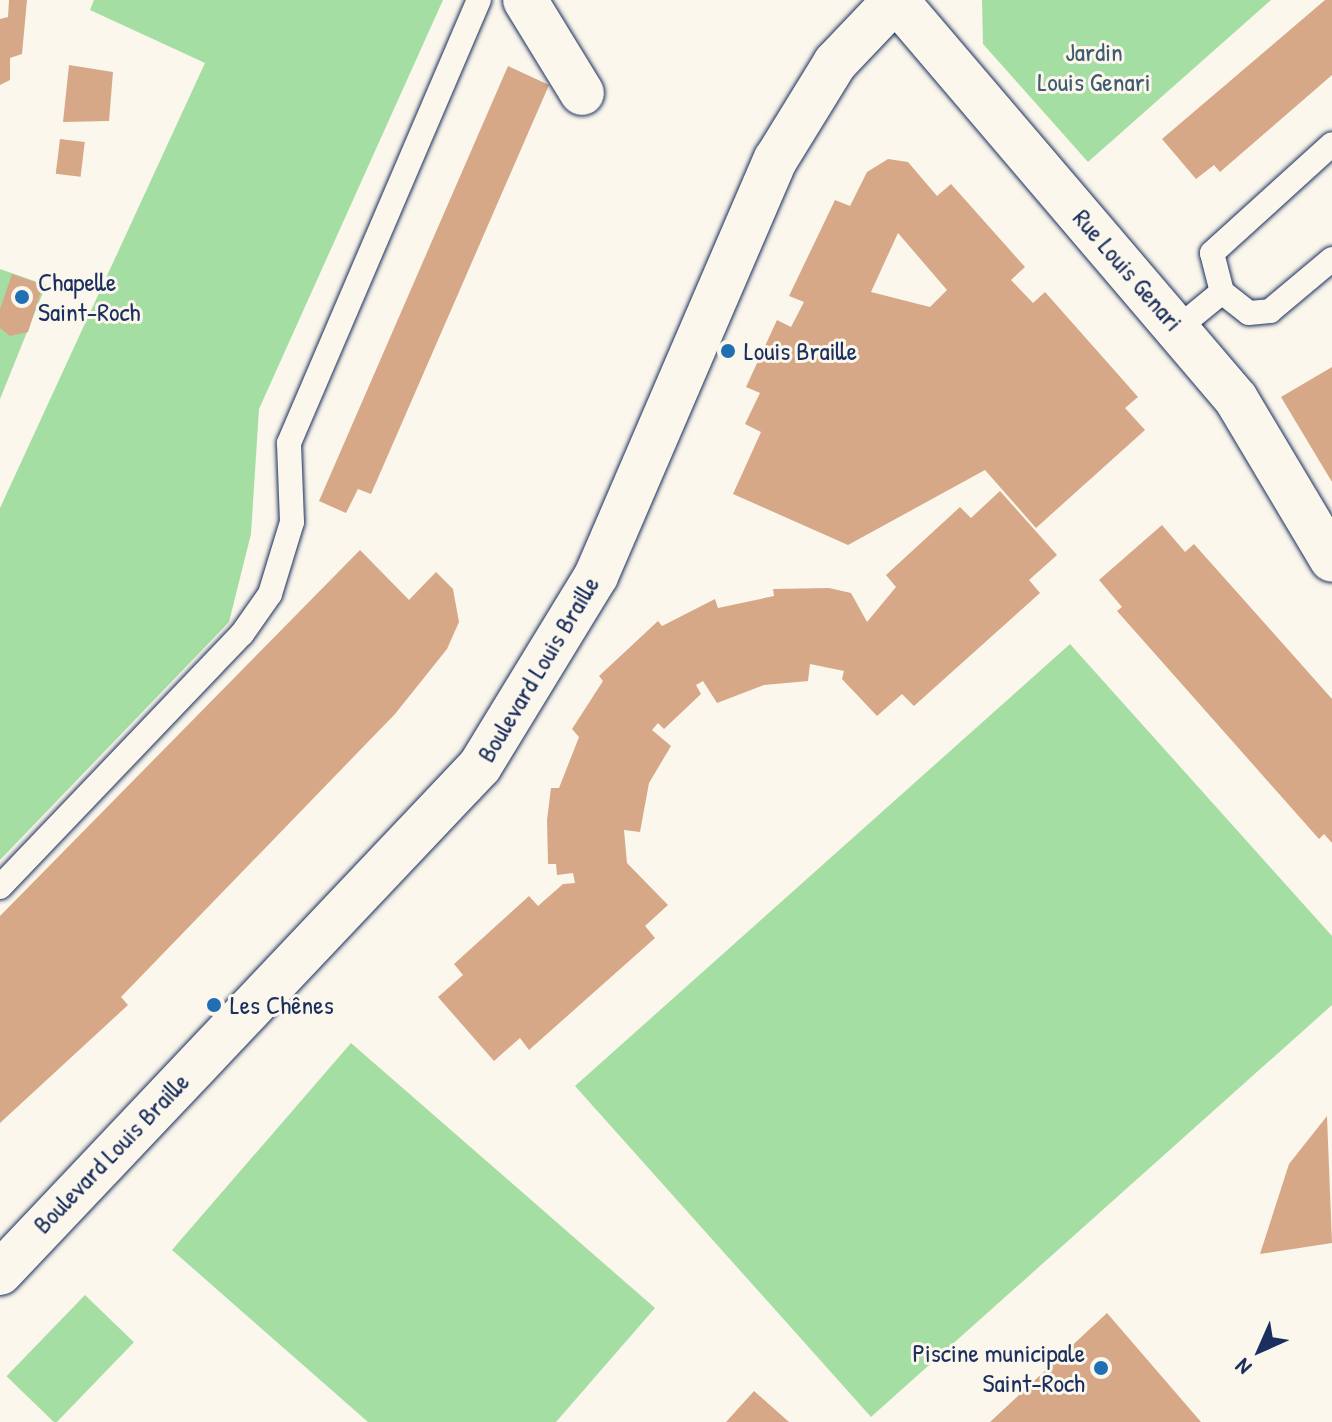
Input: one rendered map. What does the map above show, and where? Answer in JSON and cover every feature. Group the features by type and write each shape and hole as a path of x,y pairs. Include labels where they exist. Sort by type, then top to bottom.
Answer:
{"street":[{"path":"525,0 582,93"},
{"name":"Rue Louis Genari","path":"895,0 1236,399 1332,560"},
{"name":"Boulevard Louis Braille","path":"0,1273 480,766 596,576 776,159 835,63 895,0"}],"lane":[{"path":"0,887 242,634 270,594 292,522 289,443 479,0"},
{"path":"1332,144 1212,253 1222,292 1249,313 1270,311 1332,259"},
{"path":"1178,328 1222,292"}],"green space":[{"path":"94,0 443,0 259,409 251,534 229,622 0,860 0,508 205,63 90,10"},
{"name":"Jardin Louis Genari","path":"982,0 1271,0 1088,162 983,44"},
{"path":"0,269 46,285 0,399"},
{"path":"1070,644 1332,936 1332,1005 871,1417 575,1086"},
{"path":"351,1043 655,1308 556,1422 368,1422 172,1250"},
{"path":"85,1295 134,1342 57,1422 7,1376"}],"building":[{"path":"9,0 27,0 22,54 10,58 10,80 0,85 0,19 8,17"},
{"path":"1325,0 1332,0 1332,75 1220,172 1214,165 1196,179 1162,139"},
{"path":"69,65 113,72 109,121 63,122"},
{"path":"508,66 549,85 371,494 358,489 346,513 319,501"},
{"path":"60,139 85,142 81,177 56,174"},
{"path":"888,159 908,162 937,196 951,184 1025,267 1011,280 1033,303 1045,292 1138,397 1125,408 1145,430 1036,528 985,470 848,545 733,494 761,432 745,424 760,393 746,387 777,320 791,327 804,302 789,296 835,200 850,206 867,172","holes":["898,233 947,290 930,307 871,292"]},
{"name":"Chapelle Saint-Roch","path":"12,274 43,285 28,332 10,336 0,328 0,309"},
{"path":"1332,367 1332,482 1281,397"},
{"path":"1000,491 1057,555 1029,580 1040,593 914,706 902,694 877,716 842,679 844,671 810,664 808,681 764,685 717,703 703,681 696,685 701,694 664,729 658,723 652,730 671,746 649,783 640,832 624,830 627,863 668,905 645,926 655,938 529,1050 520,1038 494,1061 438,997 463,975 454,964 529,896 538,906 563,884 575,883 573,873 557,875 556,864 548,864 547,820 551,788 559,788 579,737 572,729 603,681 599,676 658,621 662,626 715,599 718,608 774,596 773,589 829,588 851,593 867,622 896,587 886,575 960,507 971,518"},
{"path":"1162,525 1185,552 1194,544 1332,699 1332,843 1324,834 1319,839 1117,611 1122,607 1099,580"},
{"path":"360,550 409,600 436,572 453,589 459,622 447,649 395,714 121,997 128,1005 0,1123 0,916"},
{"path":"1327,1116 1332,1243 1260,1254 1289,1164"},
{"name":"Piscine municipale Saint-Roch","path":"1107,1313 1201,1422 990,1422"},
{"path":"754,1391 789,1422 726,1422"}],"place":[{"name":"Chapelle Saint-Roch","path":"22,297"},
{"name":"Louis Braille","path":"728,351"},
{"name":"Les Chênes","path":"214,1005"},
{"name":"Piscine municipale Saint-Roch","path":"1101,1368"}]}
